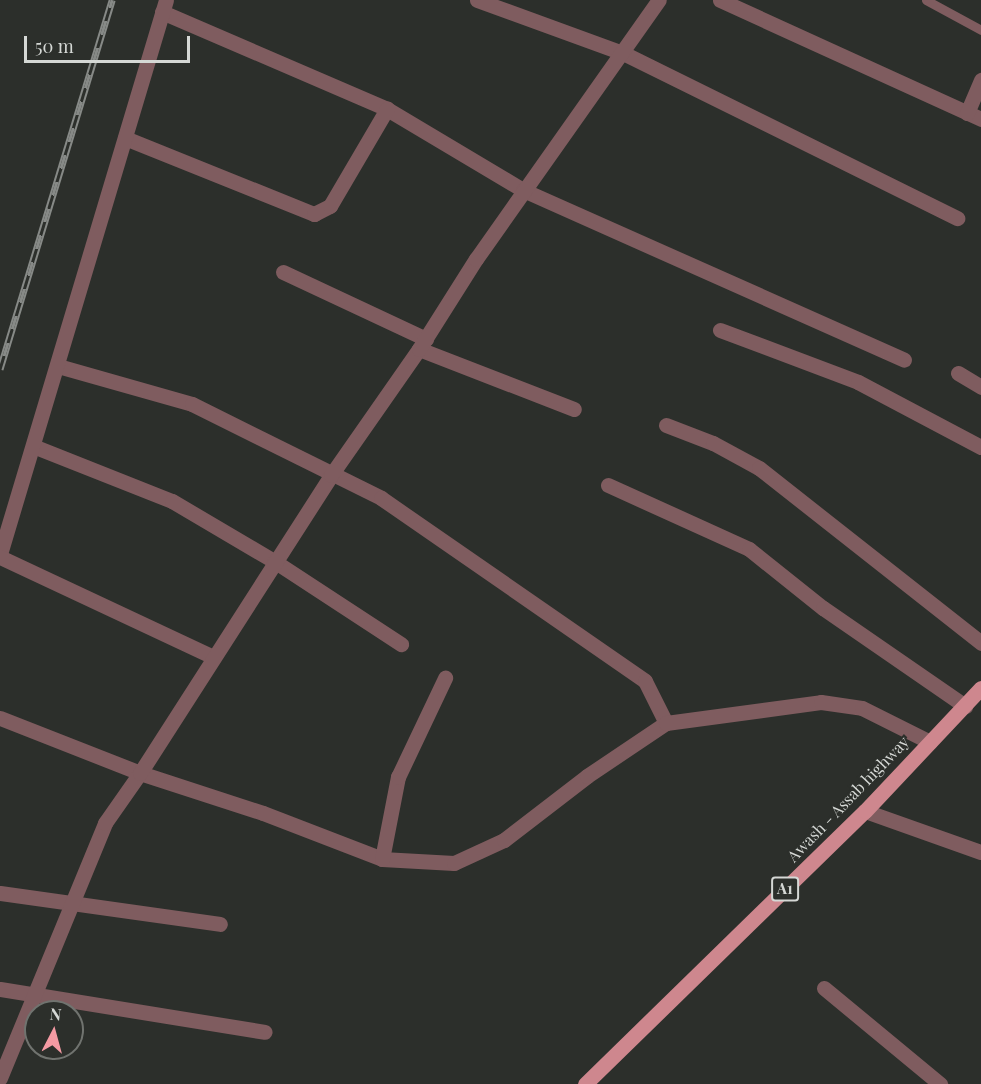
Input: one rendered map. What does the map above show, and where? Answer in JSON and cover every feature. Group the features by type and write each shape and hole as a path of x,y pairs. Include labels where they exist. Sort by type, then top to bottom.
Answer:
{"main road":[{"name":"Awash - Assab highway","path":"585,1084 865,811 981,688"}],"street":[{"path":"477,0 622,53 957,218"},
{"path":"0,1078 105,823 140,773 331,475 422,344 523,190 659,0"},
{"path":"720,0 974,116 981,80"},
{"path":"213,657 0,556 164,6 387,110 523,190 904,360"},
{"path":"125,138 314,213 330,206 387,110"},
{"path":"283,272 422,344 574,409"},
{"path":"720,330 858,382 981,447"},
{"path":"58,366 192,404 381,498 645,681 666,723"},
{"path":"958,373 981,387"},
{"path":"666,425 713,443 759,468 981,643"},
{"path":"33,446 172,501 274,561 401,644"},
{"path":"608,485 749,549 823,608 965,706"},
{"path":"382,859 398,777 445,678"},
{"path":"0,718 140,773 263,813 382,859 454,863 504,840 587,776 666,723 821,702 862,708 930,742"},
{"path":"865,811 981,852"},
{"path":"0,893 220,924"},
{"path":"824,988 940,1084"},
{"path":"0,989 265,1032"}],"lane":[{"path":"926,0 981,30"}],"railway":[{"path":"0,369 112,0"}]}
